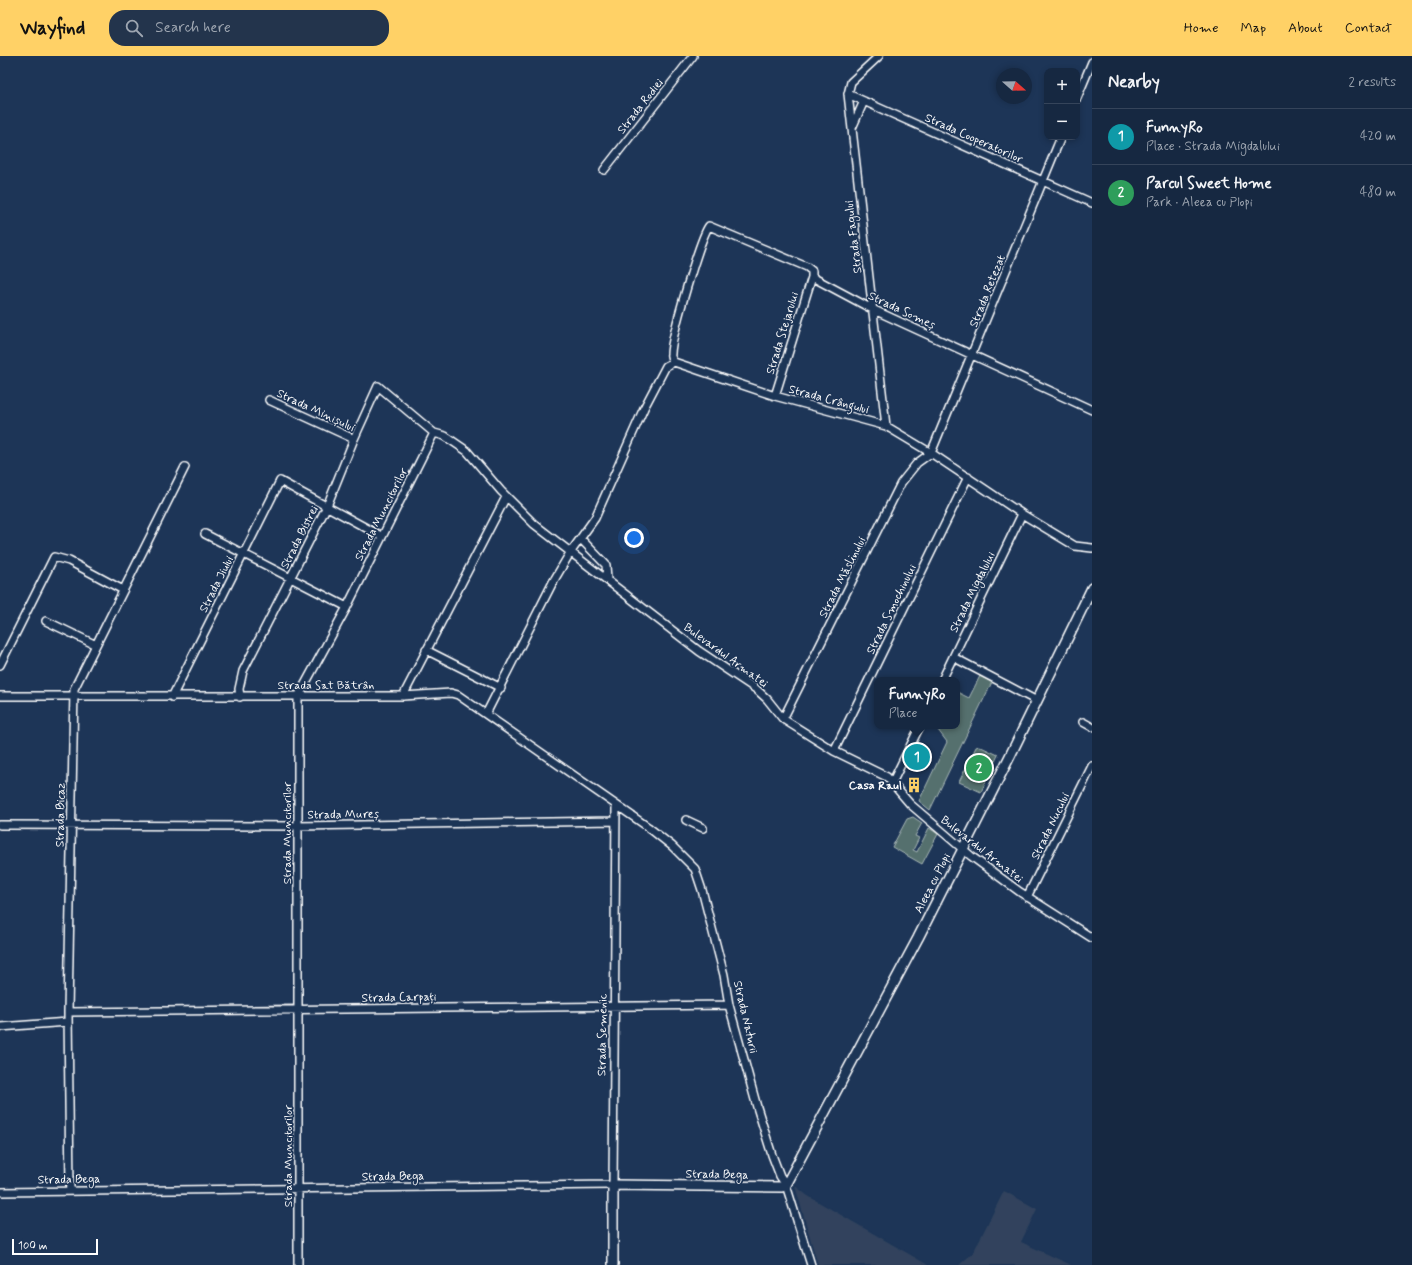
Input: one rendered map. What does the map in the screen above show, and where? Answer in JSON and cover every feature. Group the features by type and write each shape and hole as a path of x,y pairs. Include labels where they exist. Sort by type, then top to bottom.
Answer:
{"street":[{"name":"Strada Rodiei","path":"604,170 693,56"},
{"path":"848,94 851,82 879,56"},
{"path":"1080,91 1092,62"},
{"name":"Strada Cooperatorilor","path":"848,94 1092,203"},
{"name":"Strada Fagului","path":"848,94 886,426"},
{"path":"852,129 864,101"},
{"name":"Strada Retezat","path":"931,453 1060,140"},
{"name":"Strada Someș","path":"674,362 670,356 672,341 694,267 709,226 807,267 812,271 812,277 872,309 1092,410"},
{"name":"Strada Stejarului","path":"775,396 812,277"},
{"path":"486,714 501,688 552,582 570,553 596,518 644,408 666,366 674,362"},
{"name":"Strada Crângului","path":"674,362 775,396 886,426 931,453 1022,514 1075,546 1092,548"},
{"name":"Bulevardul Armatei","path":"378,386 434,433 445,436 467,451 506,497 534,524 699,651 756,689 767,699 783,719 834,751 887,777 910,804 963,849 1027,896 1092,938"},
{"name":"Strada Bistrei","path":"240,697 239,689 243,671 327,506 354,439 378,386"},
{"name":"Strada Minișului","path":"269,400 354,439"},
{"name":"Strada Muncitorilor","path":"298,1265 298,697 346,607 434,433"},
{"name":"Strada Măslinului","path":"783,719 901,483 917,463 931,453"},
{"name":"Strada Bicaz","path":"70,1190 68,1012 74,689 185,467"},
{"name":"Strada Smochinului","path":"834,751 968,477"},
{"name":"Strada Jiului","path":"172,697 280,481 327,506"},
{"path":"403,696 506,497"},
{"path":"327,506 381,536"},
{"name":"Strada Migdalului","path":"943,677 1022,514"},
{"path":"205,534 346,607"},
{"path":"581,539 606,565 607,580"},
{"path":"0,666 54,557 69,561 123,590"},
{"name":"Aleea cu Plopi","path":"786,1185 963,849 1092,588"},
{"path":"46,621 96,645"},
{"path":"426,650 501,688"},
{"path":"953,657 1037,701"},
{"name":"Strada Sat Bătrân","path":"0,696 298,697 403,696 450,693 458,695 486,714 616,806"},
{"path":"1083,722 1092,727"},
{"path":"892,783 919,729"},
{"name":"Strada Nucului","path":"1027,896 1092,766"},
{"name":"Strada Semenic","path":"613,1265 612,1185 616,806"},
{"name":"Strada Naturii","path":"616,806 672,846 694,868 702,890 717,946 730,998 729,1005 772,1154 780,1176 786,1185 811,1265"},
{"path":"686,820 703,828"},
{"name":"Strada Mureș","path":"0,825 298,826 615,821"},
{"name":"Strada Carpați","path":"68,1012 614,1005 729,1005"},
{"path":"0,1027 68,1022"},
{"name":"Strada Bega","path":"0,1192 612,1185 782,1187 786,1185"}],"shaded area":[{"path":"982,753 991,763 986,768 977,757"},
{"path":"795,1186 808,1196 928,1265 818,1265"},
{"path":"1004,1191 1037,1209 1021,1242 1071,1265 959,1265 973,1253"}],"green space":[{"path":"980,676 992,682 930,810 919,801 947,742 937,729 960,729 960,694 969,698"},
{"path":"979,746 998,755 981,792 959,782 976,747"},
{"path":"913,817 922,823 915,836 919,838 913,850 917,852 929,828 938,834 922,864 892,847 907,819"}],"place":[{"name":"FunnyRo","path":"917,757"},
{"name":"Parcul Sweet Home","path":"979,768"},
{"name":"Casa Raul","path":"914,785"}]}
